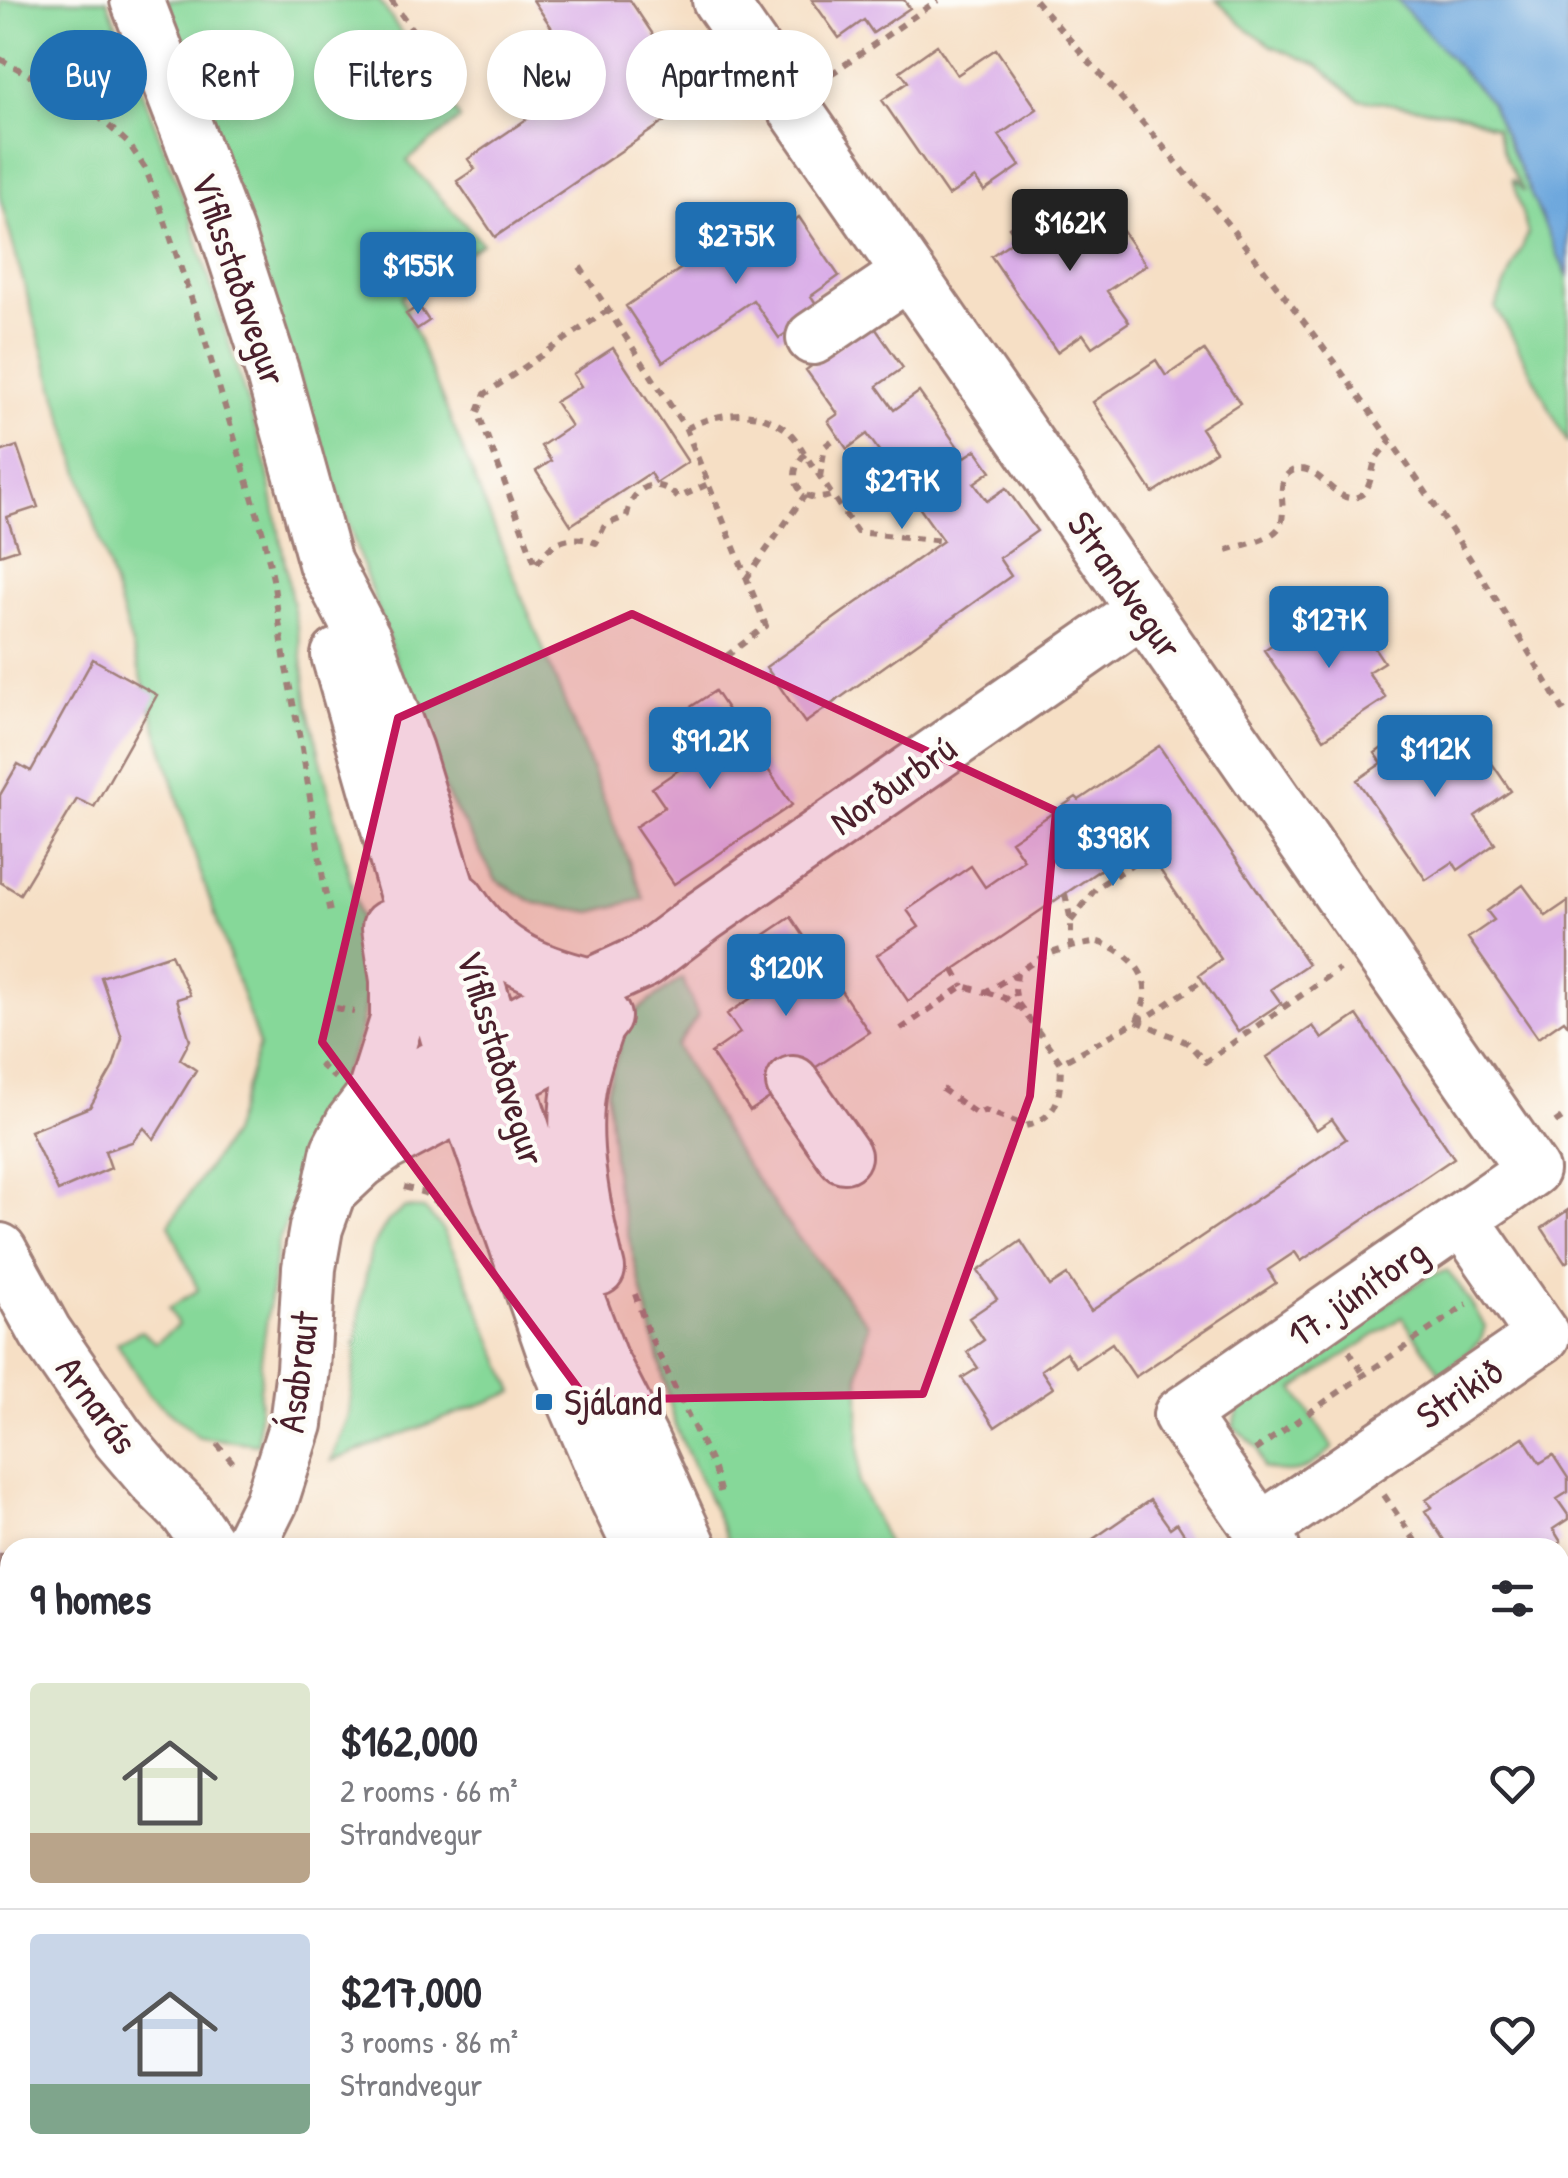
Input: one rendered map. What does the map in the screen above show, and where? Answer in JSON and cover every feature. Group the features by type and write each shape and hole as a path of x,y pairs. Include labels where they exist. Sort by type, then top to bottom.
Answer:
{"street":[{"name":"Vífilsstaðavegur","path":"137,0 227,233 272,371 326,563 365,640 406,750 444,879 480,1070 556,1356 635,1538"},
{"name":"Strandvegur","path":"719,0 1532,1170"},
{"path":"813,338 909,273"},
{"name":"Vífilsstaðavegur","path":"326,563 326,616 380,802 480,1070 600,1358 686,1538"},
{"name":"Norðurbrú","path":"480,1070 558,1053 594,1006 628,989 644,961 702,917 1143,610"},
{"path":"373,1096 397,1020 397,980 374,861 380,802"},
{"path":"444,879 492,942 514,958 556,976 594,1006 580,1080 579,1171 589,1234 642,1440"},
{"path":"373,1096 480,1070"},
{"path":"329,1192 480,1070"},
{"path":"793,1082 844,1156"},
{"name":"Ásabraut","path":"253,1538 271,1502 296,1424 316,1228 338,1150 373,1096"},
{"name":"17. júnítorg","path":"1180,1415 1532,1170"},
{"name":"Strikið","path":"1180,1415 1266,1538 1543,1336 1463,1220"},
{"name":"Arnarás","path":"0,1250 45,1332 118,1438 186,1512 204,1538"}],"path":[{"path":"392,0 413,30"},
{"path":"833,72 938,0"},
{"path":"1036,0 1274,282 1391,441 1568,718"},
{"path":"0,59 100,118 130,144 156,195 202,327 263,533 332,916"},
{"path":"580,267 686,429 766,626 720,661"},
{"path":"608,310 485,394 478,412 536,566 542,555 562,540 586,538 596,543 605,525 627,516 634,494 644,488 663,486 678,498 708,484"},
{"path":"686,429 723,414 762,418 791,434 857,532 943,541"},
{"path":"820,477 825,446 838,436"},
{"path":"1228,550 1269,536 1278,528 1283,519 1282,485 1294,470 1311,470 1341,494 1358,497 1368,488 1376,458 1391,441"},
{"path":"805,454 798,462 794,480 814,499 832,496"},
{"path":"746,579 806,495"},
{"path":"1071,920 1096,888 1149,854"},
{"path":"1065,894 1071,946"},
{"path":"984,992 1044,954 1098,942 1130,958 1138,969 1146,993 1137,1020"},
{"path":"1137,1020 1188,1043 1205,1062 1376,944"},
{"path":"954,970 963,986 1005,998 1024,1012"},
{"path":"942,1088 977,1114 986,1110 1026,1126 1042,1119 1056,1105 1061,1063 1017,1002 1018,974"},
{"path":"1061,1063 1150,1016 1204,980"},
{"path":"900,1029 963,986"},
{"path":"1221,1474 1504,1279"},
{"path":"631,1282 648,1332 714,1469 722,1500"},
{"path":"217,1444 241,1471"}],"highlighted area":[{"path":"632,614 1056,811 1030,1096 923,1394 587,1400 322,1042 398,718"}],"green space":[{"path":"0,0 107,0 119,30 30,30 30,120 147,120 147,104 189,213 266,463 308,707 372,967 359,1038 278,1243 261,1359 258,1444 199,1437 149,1395 117,1343 141,1331 156,1343 178,1325 169,1308 198,1290 169,1224 231,1134 259,1045 197,862 0,198"},
{"path":"167,0 379,0 399,30 314,30 314,120 459,120 407,161 482,243 401,297 644,899 592,912 535,903 496,880 434,772 209,120 294,120 294,30 177,30"},
{"path":"1216,0 1568,0 1568,444 1495,308 1528,234 1512,179 1524,192 1506,159 1496,128 1466,115 1358,99 1318,65 1272,46"},
{"path":"682,978 698,1016 676,1046 735,1149 788,1225 868,1324 859,1375 859,1484 885,1538 727,1538 676,1428 615,1182 607,1089 628,1017"},
{"path":"405,1208 424,1209 441,1227 514,1392 331,1461 349,1415 361,1301 371,1250 388,1221"},
{"path":"1447,1271 1485,1326 1481,1340 1442,1375 1402,1317 1294,1389 1333,1448 1301,1470 1263,1468 1258,1448 1233,1426 1240,1406 1259,1388 1431,1275"}],"water":[{"path":"1397,0 1568,0 1568,278 1490,102"}],"building":[{"path":"533,0 630,0 650,30 626,30 626,120 667,120 495,237 457,181 475,169 468,159 526,120 606,120 606,30 553,30"},
{"path":"812,0 904,0 910,8 873,33 864,20 839,38"},
{"path":"937,45 957,75 996,49 1037,109 999,135 1020,166 984,191 975,178 948,196 882,100 908,82 900,71"},
{"path":"1045,202 1066,232 1105,205 1146,265 1107,291 1129,322 1092,347 1083,334 1057,352 991,256 1017,238 1009,227"},
{"path":"799,217 839,276 811,296 820,310 779,338 753,300 663,362 626,306 749,222 763,242"},
{"path":"419,306 429,321 417,329 406,314"},
{"path":"871,322 903,368 877,386 894,410 919,392 965,457 976,450 991,471 974,483 987,501 1006,488 1037,531 999,558 1011,576 805,723 766,667 943,541 867,434 847,449 828,421 838,414 806,370"},
{"path":"613,348 688,462 656,483 650,473 571,525 536,471 551,461 541,446 571,426 555,402 581,386 573,374"},
{"path":"1204,350 1240,403 1201,428 1216,451 1153,493 1093,402 1156,360 1166,376"},
{"path":"17,446 38,507 7,517 18,549 0,555 0,452"},
{"path":"1320,613 1330,628 1352,614 1384,662 1368,672 1386,698 1324,739 1264,650"},
{"path":"93,659 157,695 94,807 77,799 20,894 0,882 0,795 18,764 31,771"},
{"path":"715,691 792,805 674,884 635,827 665,807 652,788 680,769 666,747 686,734 675,717"},
{"path":"1412,727 1434,759 1471,733 1511,791 1475,816 1495,844 1458,870 1453,862 1426,880 1357,780 1382,763 1375,753"},
{"path":"1159,746 1308,964 1271,989 1281,1003 1238,1032 1199,975 1221,959 1141,842 908,1001 877,955 919,927 907,910 971,866 985,887 1024,860 1011,841"},
{"path":"1523,885 1546,916 1568,901 1568,1025 1564,1020 1538,1038 1468,938 1494,920 1487,911"},
{"path":"791,917 869,1032 750,1111 711,1053 740,1033 727,1014 756,995 741,974 762,960 751,944"},
{"path":"171,954 190,995 177,999 190,1040 180,1059 196,1070 154,1139 144,1128 132,1142 105,1151 111,1168 58,1191 30,1131 90,1107 113,1067 122,1038 101,977"},
{"path":"1357,1015 1454,1158 1301,1261 1295,1252 1268,1270 1276,1283 1135,1377 1112,1343 1076,1367 1066,1352 1041,1370 1053,1388 995,1427 962,1378 978,1368 967,1352 984,1340 969,1318 997,1299 978,1271 1021,1241 1050,1286 1067,1275 1091,1311 1346,1139 1332,1119 1316,1130 1267,1057 1313,1026 1322,1039"},
{"path":"1568,1210 1568,1261 1565,1263 1542,1228"},
{"path":"1523,1437 1540,1463 1553,1455 1568,1478 1568,1492 1557,1499 1568,1515 1553,1529 1559,1538 1443,1538 1425,1511 1432,1507 1426,1500"},
{"path":"1150,1500 1170,1528 1177,1523 1187,1538 1095,1538"}],"place":[{"name":"Sjáland","path":"544,1402"}]}
